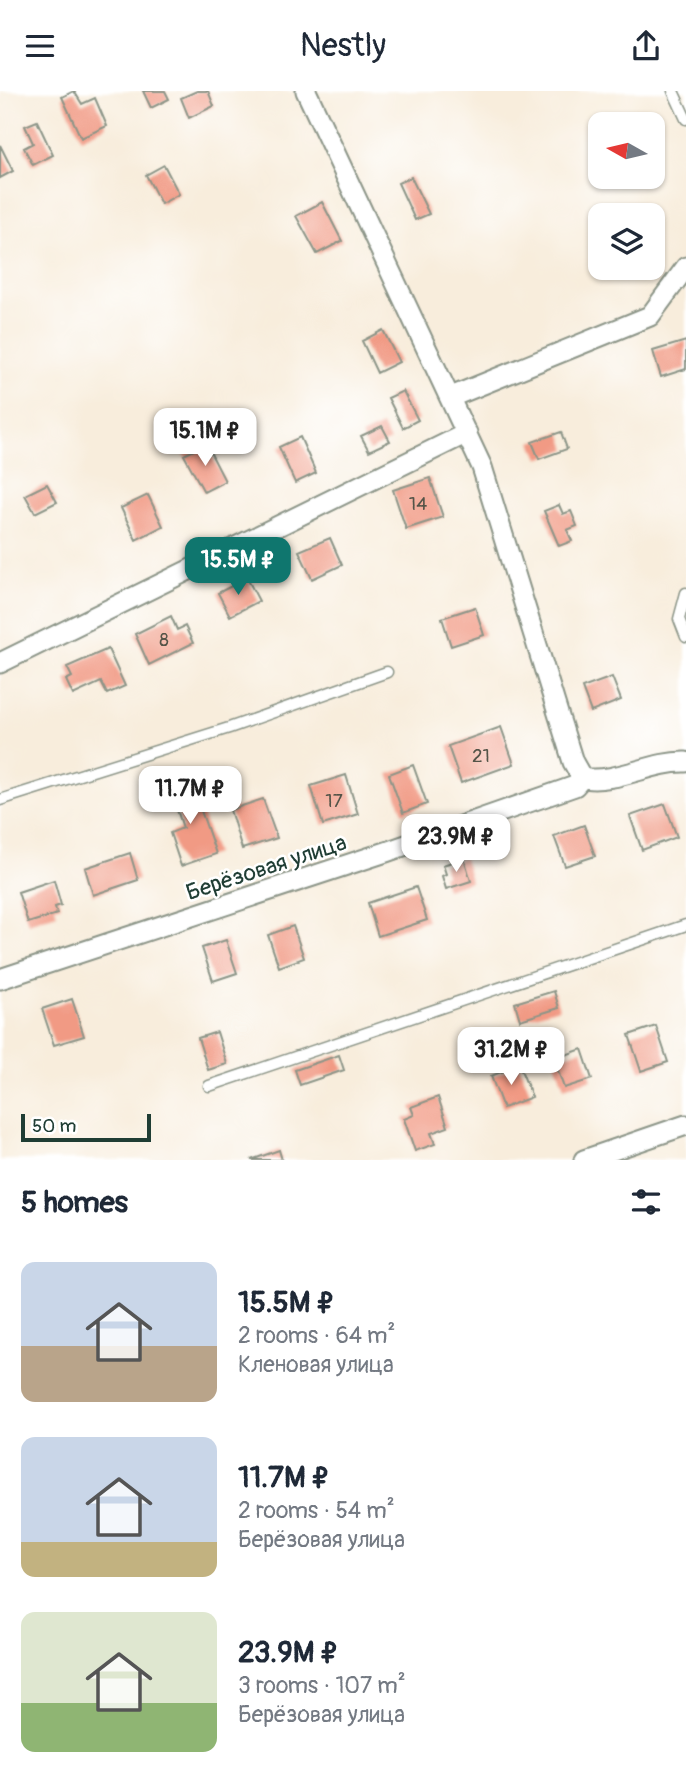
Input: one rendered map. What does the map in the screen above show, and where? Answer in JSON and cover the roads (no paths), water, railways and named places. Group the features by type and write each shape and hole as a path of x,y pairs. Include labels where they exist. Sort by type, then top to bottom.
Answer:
{"street":[{"path":"306,91 482,467 573,762 582,778 597,781 667,761 686,762"},
{"path":"451,397 650,316 686,267"},
{"path":"0,663 467,433"},
{"name":"Берёзовая улица","path":"0,979 386,852 575,786 582,778"},
{"path":"584,1160 686,1125"}],"lane":[{"path":"673,91 686,119"},
{"path":"686,593 679,619 686,637"},
{"path":"0,800 229,728 387,672"},
{"path":"209,1086 397,1021 562,970 686,925"}]}
